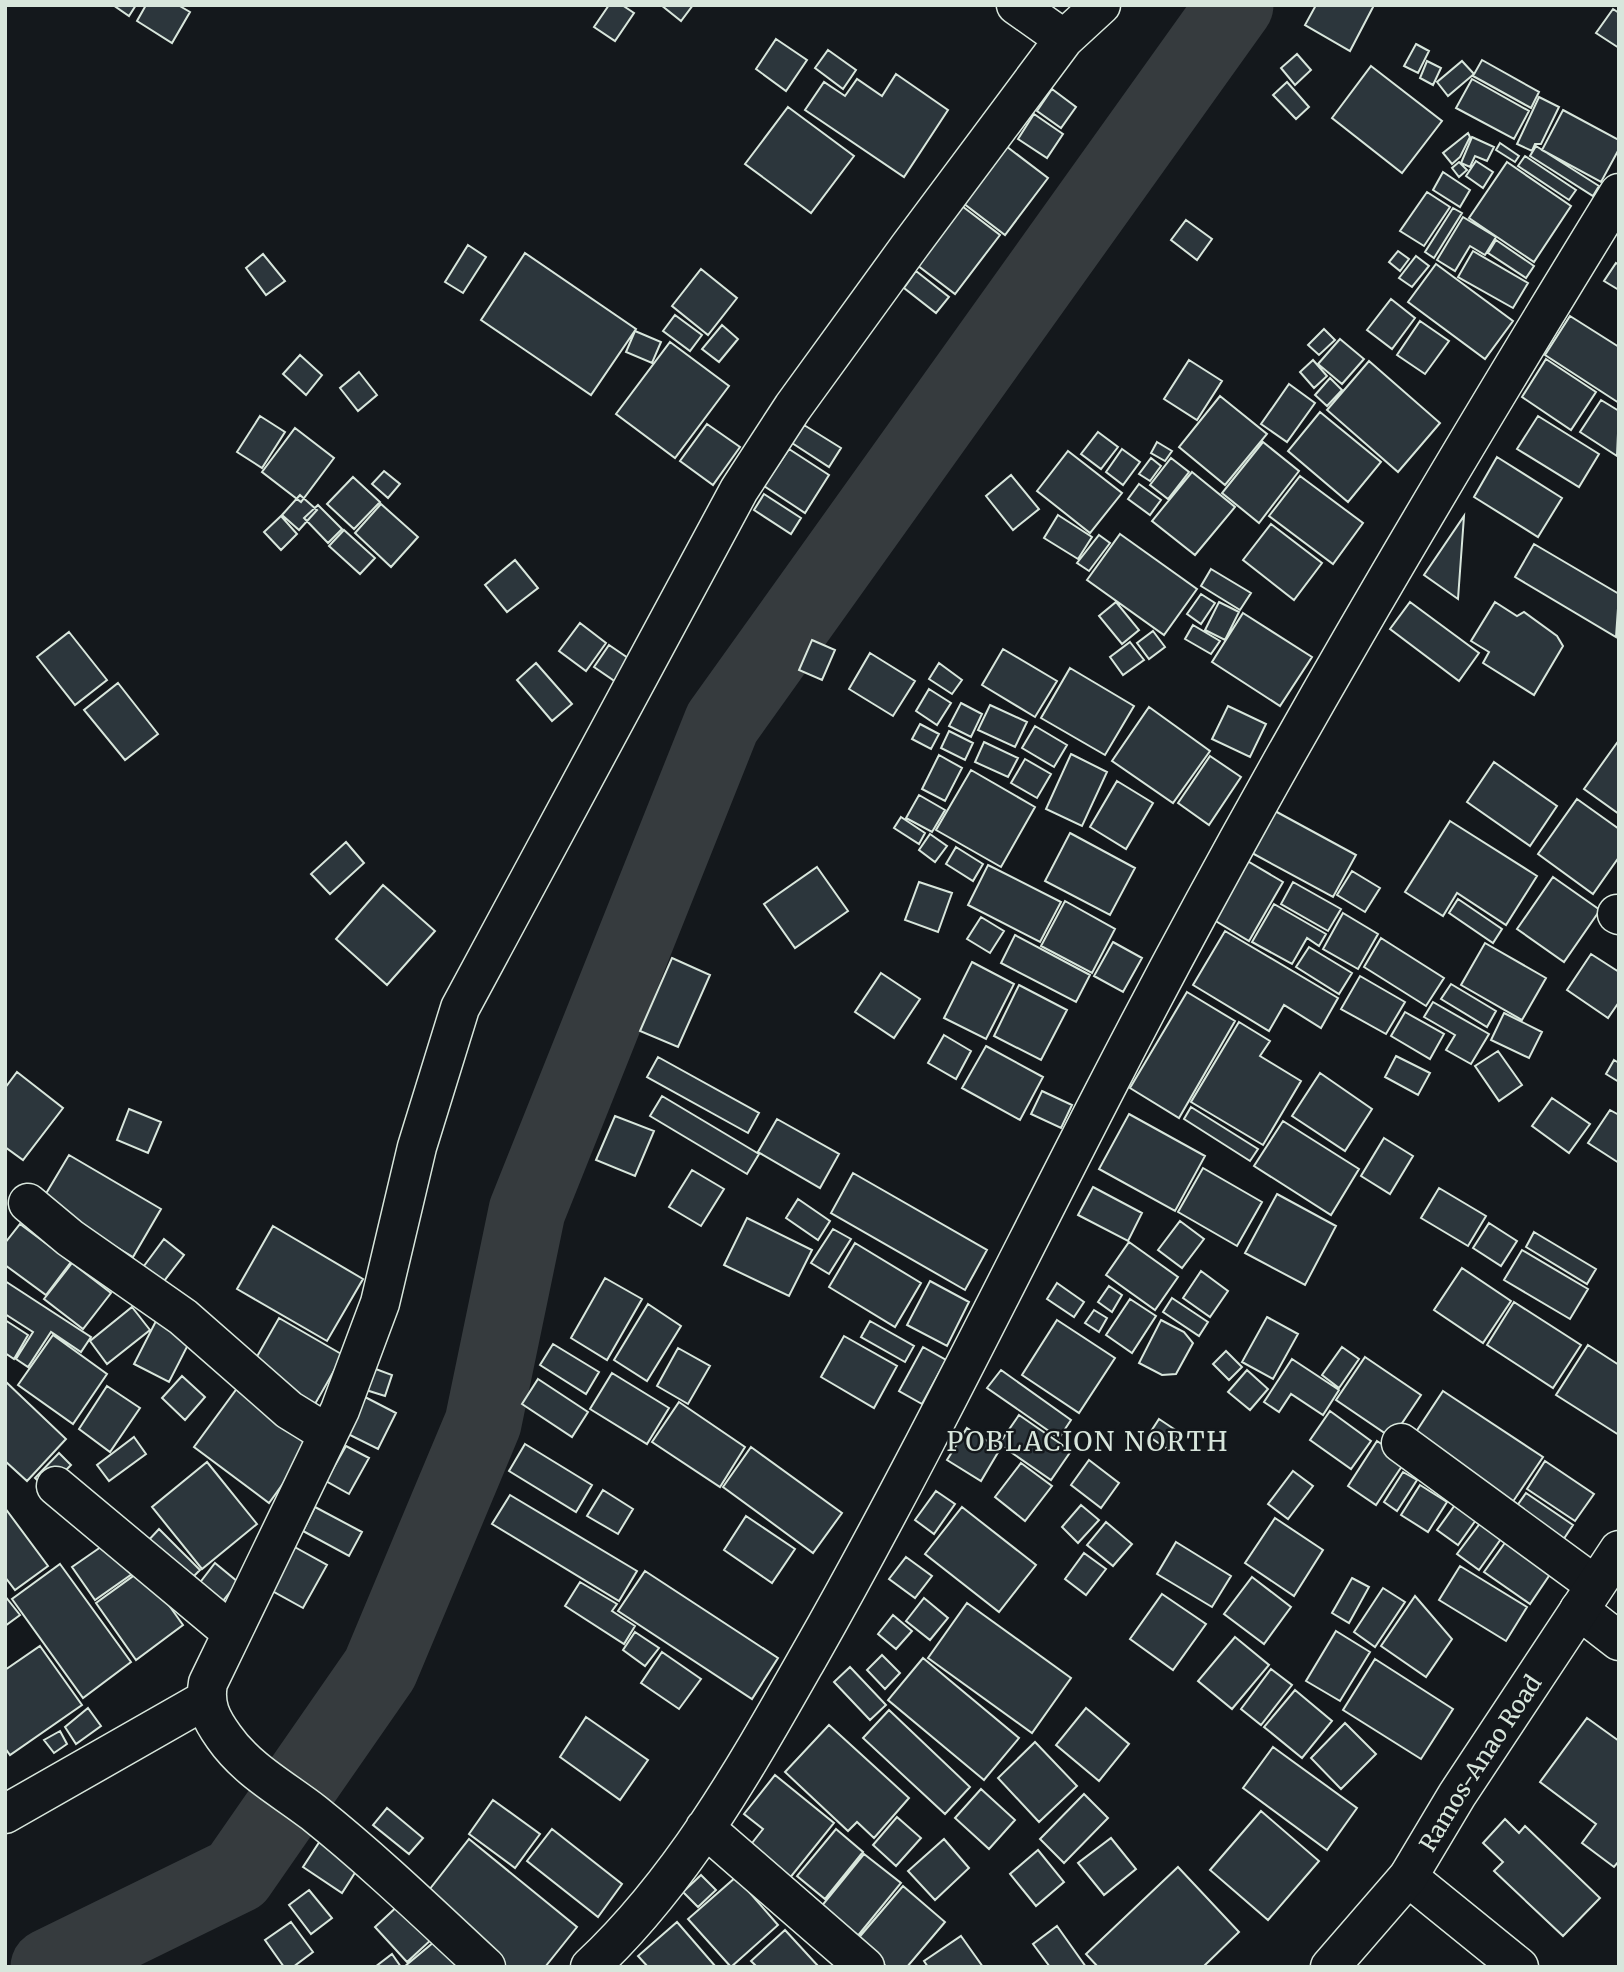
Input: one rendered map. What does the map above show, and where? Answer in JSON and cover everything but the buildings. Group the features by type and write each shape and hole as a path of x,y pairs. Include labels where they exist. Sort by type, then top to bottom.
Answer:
{"street":[{"path":"1016,5 1064,39"},
{"path":"486,1967 313,1812 243,1761 209,1715 205,1700 208,1683 328,1434 380,1303 438,1069 466,996 739,491 808,386 1064,39 1101,5"},
{"path":"590,1967 622,1936 672,1877 786,1697 858,1570 1254,808 1413,534 1619,192"},
{"path":"28,1203 70,1238 183,1317 289,1410 328,1434"},
{"path":"1401,1443 1587,1598 1619,1641"},
{"path":"56,1486 232,1633"},
{"name":"Ramos-Anao Road","path":"1330,1967 1408,1877 1457,1795 1619,1550"},
{"path":"5,1814 205,1700"},
{"path":"705,1828 865,1967"},
{"path":"1408,1877 1519,1967"}],"waterway":[{"path":"49,1967 237,1875 380,1669 483,1423 527,1211 722,723 1235,5"}],"district":[{"name":"POBLACION NORTH","path":"1088,1441"}]}
